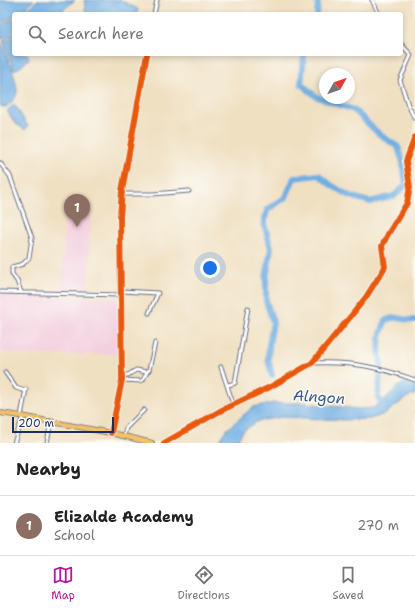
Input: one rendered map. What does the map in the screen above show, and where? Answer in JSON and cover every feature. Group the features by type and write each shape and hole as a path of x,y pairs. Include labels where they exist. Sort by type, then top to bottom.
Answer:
{"main road":[{"path":"0,413 51,421 152,443"}],"street":[{"path":"154,12 157,0"},
{"path":"372,0 378,12"},
{"path":"403,46 411,55 400,80 408,105 415,119"},
{"path":"111,433 122,380 120,217 122,194 147,56"},
{"path":"164,443 233,404 270,387 312,363 366,297 385,267 382,246 407,203 410,187 406,161 415,139"},
{"path":"0,163 10,176 32,238 29,258 22,264 12,267 12,274 17,281 21,292"},
{"path":"122,194 153,194 189,191"},
{"path":"0,292 158,293 149,313"},
{"path":"228,385 235,382 248,308"},
{"path":"122,380 143,380 149,370 156,343"},
{"path":"312,363 330,362 363,365 393,372 415,380"},
{"path":"221,367 233,404"},
{"path":"122,375 128,375 136,370 147,372"},
{"path":"5,372 16,388 26,390 22,416 14,443"},
{"path":"124,436 126,428 144,410"},
{"path":"47,443 51,421"}],"shaded area":[{"path":"65,204 91,205 88,292 62,290"},
{"path":"0,294 118,298 119,354 26,355 0,352"}],"water":[{"path":"0,0 34,0 22,12 12,12 12,18 0,23"},
{"path":"37,0 75,0 60,12 25,12"},
{"path":"84,0 120,0 138,9 137,12 86,12"},
{"path":"12,20 12,36 3,37 0,39 0,25"},
{"path":"12,38 12,56 28,56 29,59 19,68 13,70 5,48 3,40"},
{"path":"0,42 11,66 17,88 16,97 6,107 0,106"},
{"path":"14,104 28,126 25,130 15,123 7,111"},
{"path":"406,382 415,384 415,395 406,398 385,414 370,419 344,420 283,417 258,421 243,431 236,443 219,443 224,432 253,407 273,403 304,403 359,409 373,408 396,388"}],"waterway":[{"path":"316,0 318,4 317,12"},
{"path":"272,375 268,359 273,322 266,301 266,278 271,248 264,224 267,210 286,197 294,178 319,175 331,185 350,196 370,202 394,196 406,185 403,163 398,147 379,134 354,110 317,97 301,84 304,56"},
{"path":"381,366 379,343 381,332 386,320 391,318 415,320"},
{"path":"380,374 378,398 386,406"}],"cycle path":[{"path":"111,433 122,380 120,217 122,191 147,56"},
{"path":"164,443 220,411 270,387 312,363 351,316 366,297 385,267 382,246 407,203 410,187 406,161 415,137"}],"place":[{"name":"Elizalde Academy","path":"77,227"}],"water label":[{"name":"Alngon","path":"319,397"}]}
